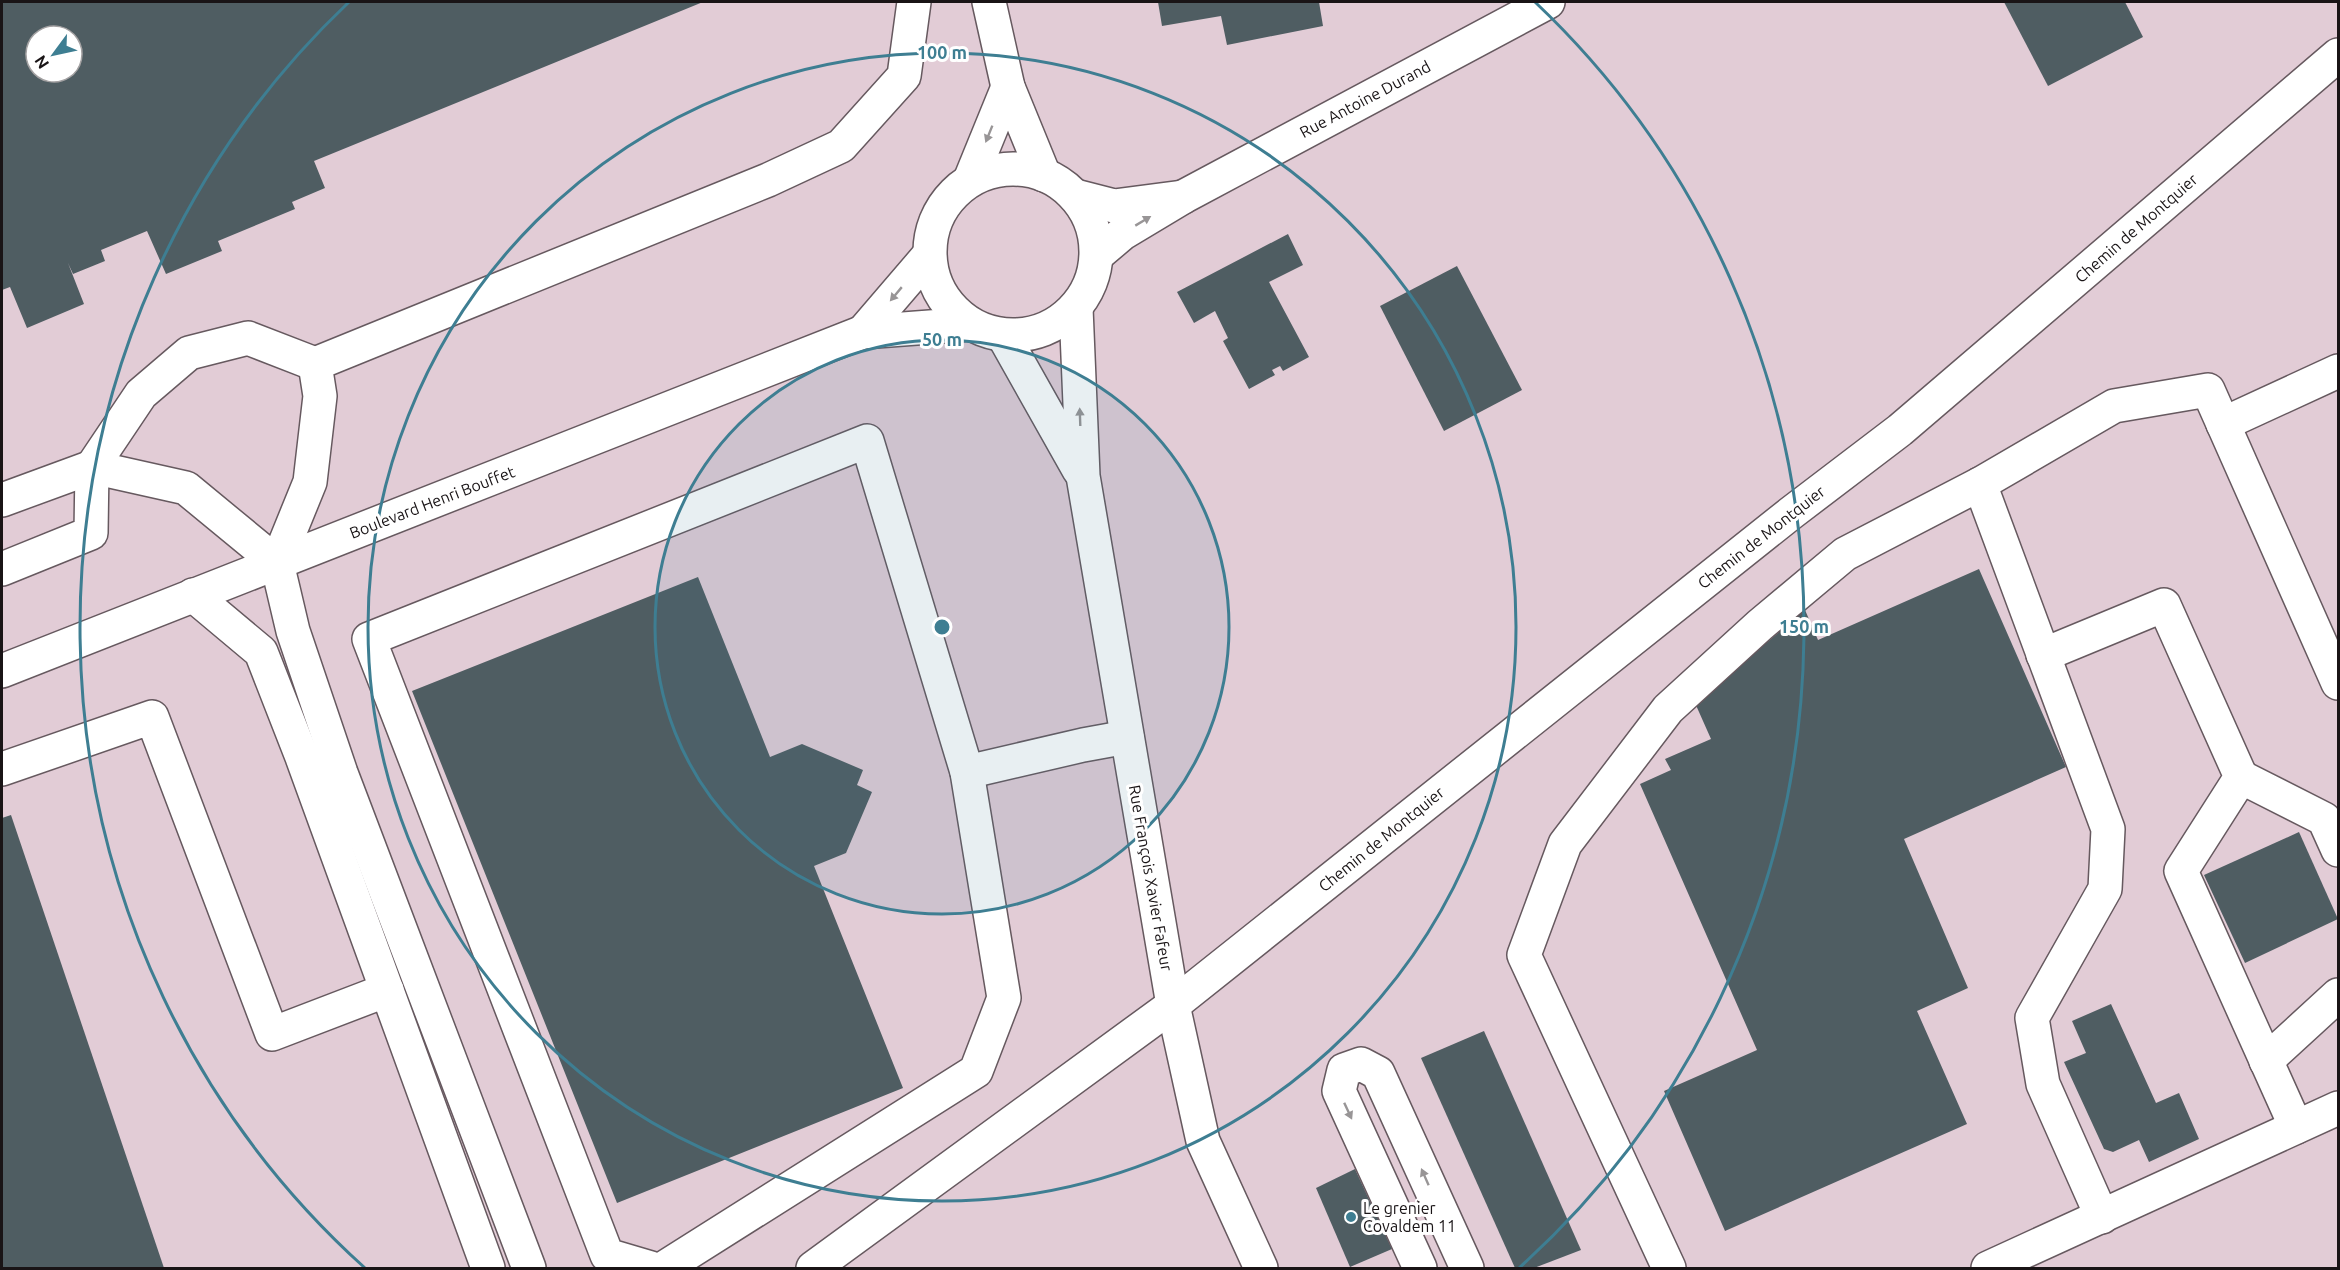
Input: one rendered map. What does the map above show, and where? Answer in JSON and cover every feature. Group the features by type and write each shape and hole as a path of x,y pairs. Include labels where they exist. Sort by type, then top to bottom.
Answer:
{"street":[{"path":"2,569 91,533 92,467 141,394 189,353 248,338 315,364 768,180 841,146 904,76 914,2"},
{"path":"989,2 1008,87 1044,175"},
{"name":"Rue Antoine Durand","path":"1097,255 1123,233 1183,197 1548,2"},
{"name":"Chemin de Montquier","path":"813,1269 1173,1005 1791,513 1900,430 2338,55"},
{"path":"970,180 1008,87"},
{"path":"1075,196 1087,213 1094,233 1097,255 1090,283 1076,308 1055,325 1030,334 1003,335 970,324 949,306 935,283 929,255 931,233 939,212 952,194 970,180 994,171 1019,169 1044,175 1075,196 1114,206 1183,197"},
{"name":"Boulevard Henri Bouffet","path":"863,332 929,255"},
{"name":"Rue François Xavier Fafeur","path":"1076,308 1083,476 1173,1005 1203,1141 1261,1269"},
{"name":"Boulevard Henri Bouffet","path":"2,671 863,332 970,324"},
{"name":"Rue François Xavier Fafeur","path":"1003,335 1083,476"},
{"path":"315,364 320,396 310,482 277,563 294,631 341,773 530,1269"},
{"path":"2223,424 2338,371"},
{"path":"1669,1269 1524,955 1565,844 1668,709 1760,625 1845,554 1980,484 2114,406 2208,390 2338,683"},
{"path":"651,1269 607,1255 369,639 867,441 967,772 1004,998 976,1071 664,1269"},
{"path":"2,500 92,467 186,488 277,563"},
{"path":"1980,484 2108,829 2104,889 2032,1018 2043,1084 2102,1216"},
{"path":"193,595 261,652 488,1269"},
{"path":"2043,655 2164,605 2241,777 2324,819 2338,850"},
{"path":"2,770 152,717 272,1034 387,990"},
{"path":"967,772 1127,737"},
{"path":"2241,777 2181,871 2296,1127"},
{"path":"2266,1061 2338,995"},
{"path":"1420,1269 1339,1091 1344,1070 1362,1064 1378,1073 1467,1269"},
{"path":"1988,1269 2338,1108"}],"shaded area":[{"path":"2,2 2338,2 2338,1268 2,1268"}],"building":[{"path":"2,2 703,2 314,161 325,188 292,202 295,209 218,241 222,251 166,274 147,231 101,250 105,261 73,274 68,263 84,304 27,328 10,287 2,290"},
{"path":"1158,2 1319,2 1323,26 1227,45 1221,16 1162,26"},
{"path":"2004,2 2125,2 2143,37 2048,86"},
{"path":"1288,234 1303,265 1269,282 1309,357 1283,371 1280,366 1272,370 1275,375 1249,389 1223,341 1228,338 1215,311 1194,323 1177,292"},
{"path":"1457,266 1522,390 1444,431 1380,306"},
{"path":"1979,569 2066,767 1904,839 1968,988 1917,1011 1967,1124 1725,1231 1664,1091 1757,1050 1640,784 1671,770 1665,759 1711,739 1695,703 1805,610 1818,640"},
{"path":"698,577 770,757 802,744 863,770 857,785 872,792 846,853 814,866 903,1088 617,1203 412,691"},
{"path":"11,815 164,1268 2,1268 2,818"},
{"path":"2299,832 2338,919 2245,963 2204,875"},
{"path":"2111,1004 2156,1103 2179,1093 2199,1139 2149,1162 2139,1140 2113,1152 2104,1149 2064,1062 2086,1053 2072,1021"},
{"path":"1484,1031 1581,1250 1534,1268 1515,1268 1421,1058"},
{"path":"1355,1169 1392,1249 1350,1267 1316,1188"}],"place":[{"name":"Le grenier Covaldem 11","path":"1351,1217"}]}
